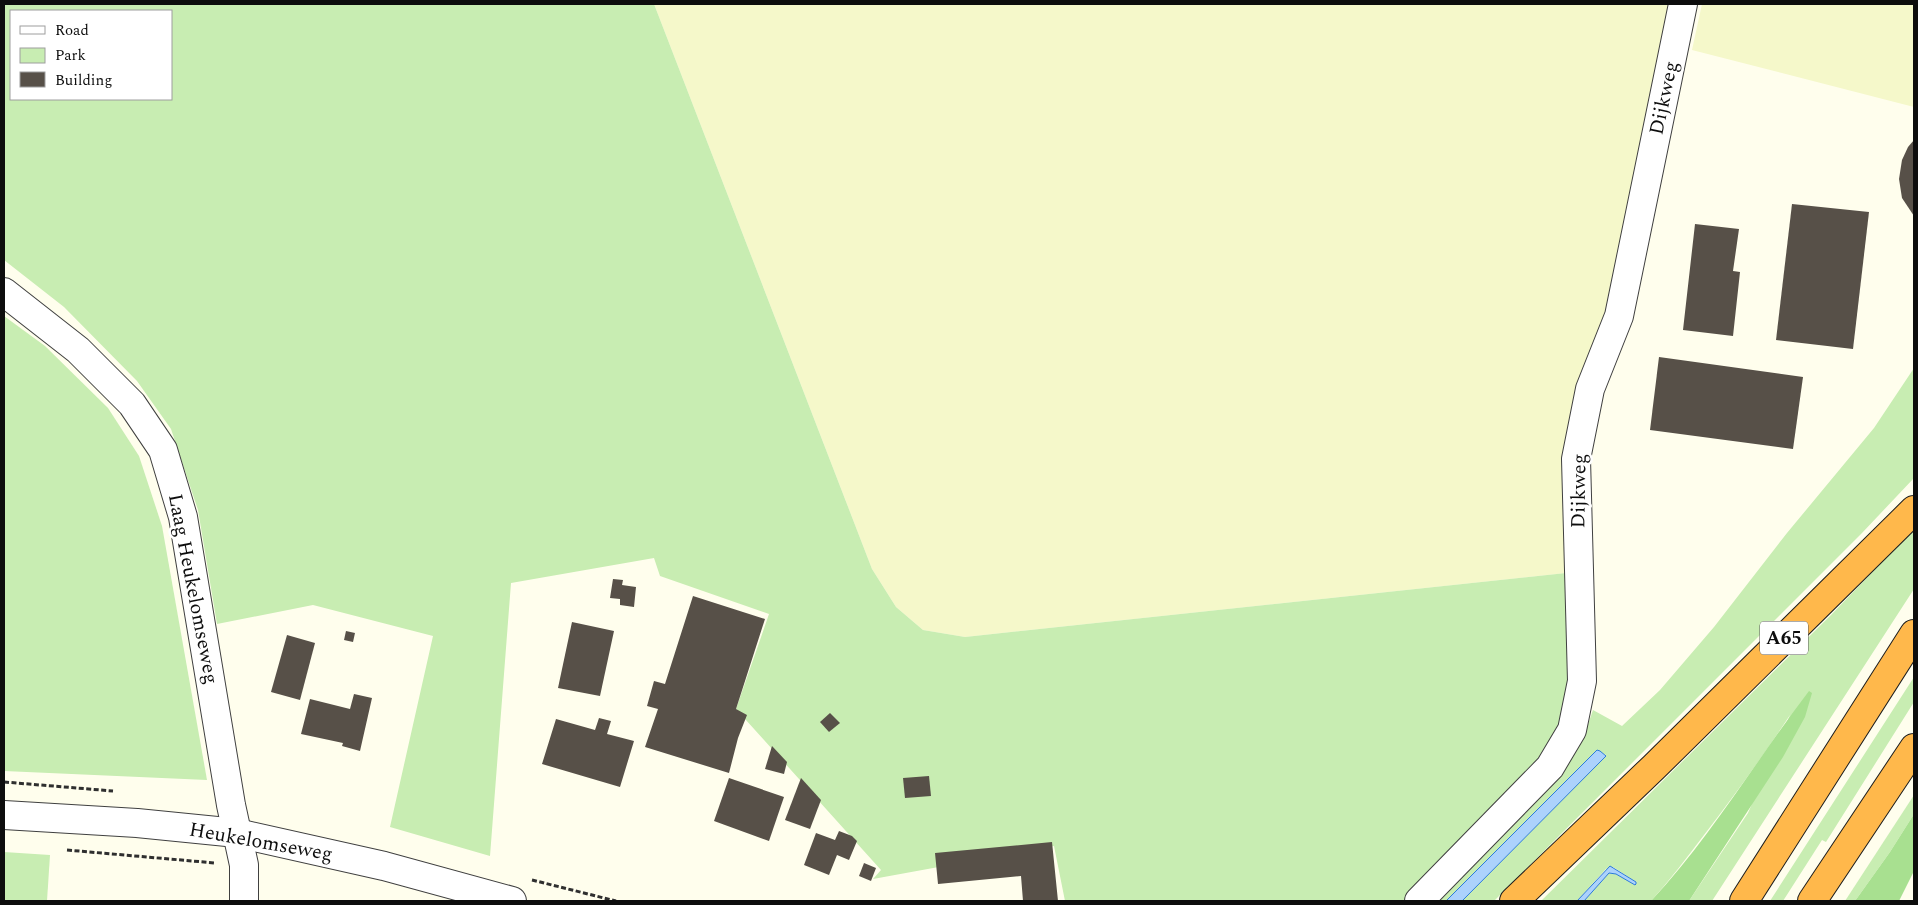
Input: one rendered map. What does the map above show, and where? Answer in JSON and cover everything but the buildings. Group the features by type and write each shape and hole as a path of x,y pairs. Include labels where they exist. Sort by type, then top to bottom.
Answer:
{"highway":[{"name":"A65","path":"1514,901 1914,510"},
{"path":"1744,901 1914,634"},
{"path":"1812,901 1914,748"}],"street":[{"name":"Dijkweg","path":"1419,901 1550,767 1572,730 1582,681 1576,459 1590,388 1619,316 1683,4"},
{"name":"Laag Heukelomseweg","path":"4,292 78,350 132,404 163,450 183,517 244,865 244,901"},
{"name":"Heukelomseweg","path":"4,815 137,823 237,833 384,866 512,901"}],"path":[{"path":"66,850 244,865"}],"green space":[{"path":"4,4 654,4 872,569 896,607 923,630 965,637 1566,573 1572,707 1546,752 1405,901 1065,901 1054,846 873,879 881,870 736,709 769,614 660,576 654,558 511,583 490,856 390,827 433,636 313,605 217,624 198,510 171,429 137,381 64,307 4,260"},
{"path":"654,4 1681,4 1566,573 965,637 923,630 896,607 872,569"},
{"path":"1702,4 1914,4 1914,107 1692,50"},
{"path":"4,316 45,346 108,408 139,456 162,526 207,780 4,771"},
{"path":"1914,368 1914,478 1862,533 1494,901 1462,901 1606,755 1597,751 1446,901 1428,901 1570,759 1584,736 1593,710 1622,726 1660,690 1714,627 1787,533 1874,428"},
{"path":"1914,529 1914,589 1712,901 1689,901 1748,813 1790,715 1726,806 1651,901 1584,901 1609,873 1616,874 1636,884 1636,882 1613,867 1606,869 1577,901 1541,901 1831,615"},
{"path":"1914,677 1914,702 1826,842 1822,840 1783,901 1770,901"},
{"path":"1809,691 1812,693 1805,717 1783,757 1689,901 1651,901 1694,851"},
{"path":"1914,795 1914,814 1890,852 1855,901 1845,901"},
{"path":"1914,814 1914,871 1899,901 1855,901 1890,852"},
{"path":"4,852 50,855 47,901 4,901"}],"water":[{"path":"1597,750 1606,756 1462,901 1446,901"},
{"path":"1610,866 1636,882 1636,884 1616,874 1609,873 1584,901 1577,901"}]}
